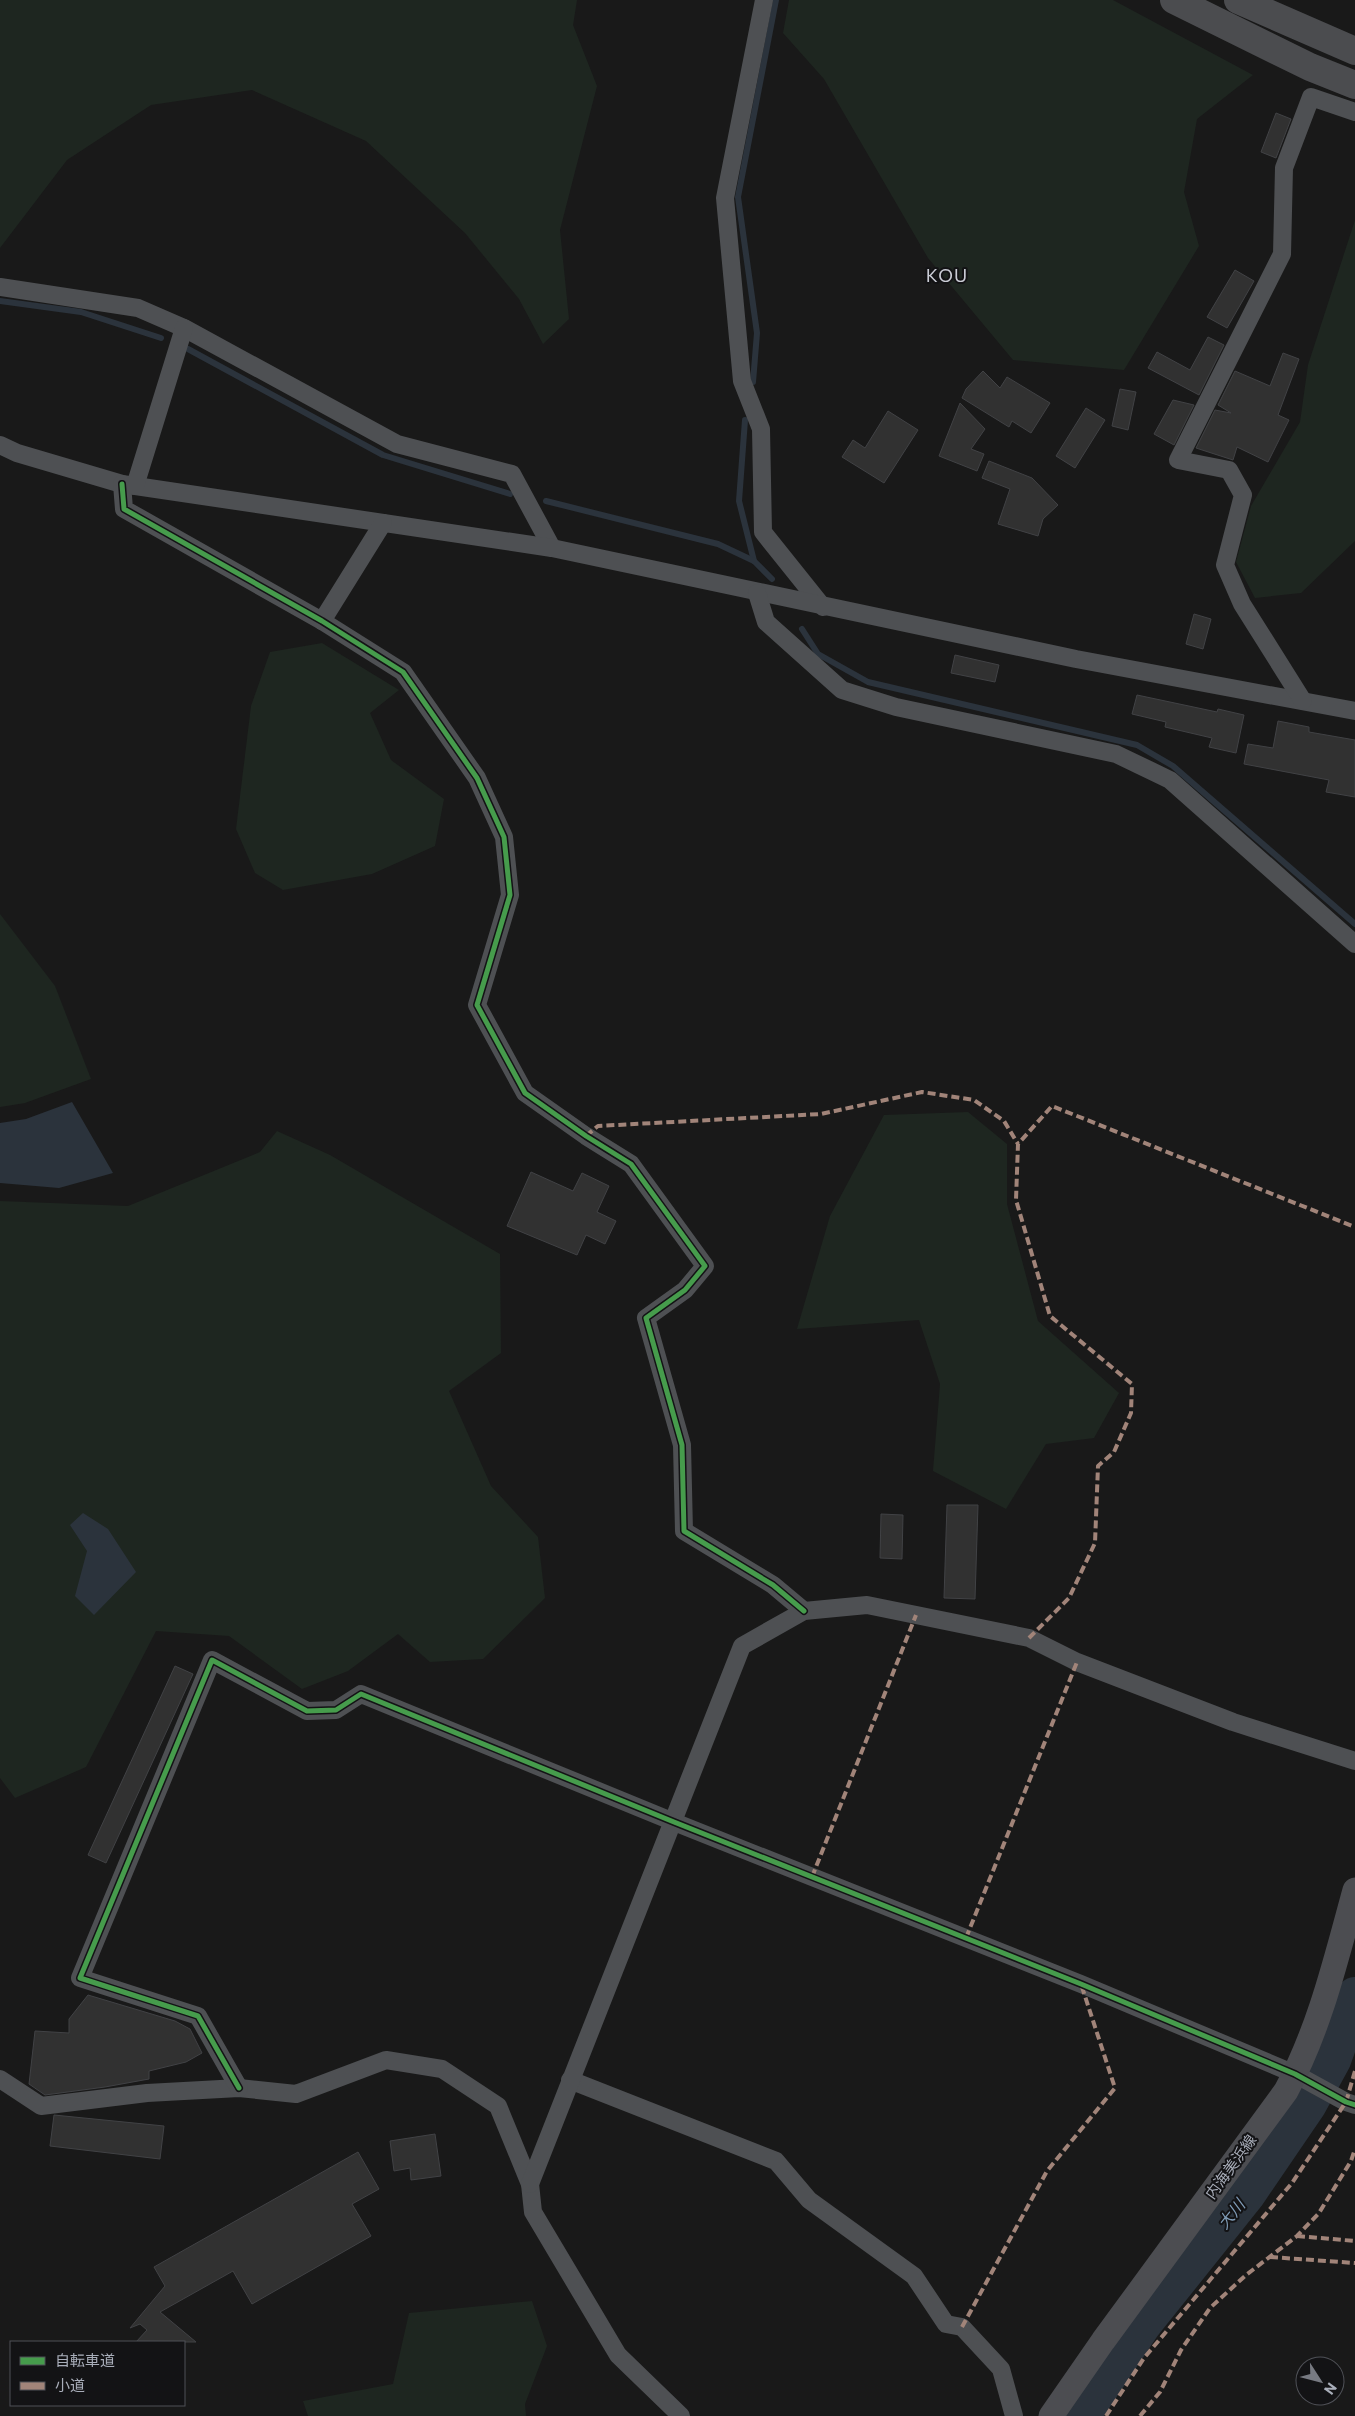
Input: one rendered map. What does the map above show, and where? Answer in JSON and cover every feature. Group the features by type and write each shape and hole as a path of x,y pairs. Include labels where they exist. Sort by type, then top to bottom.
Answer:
{"highway":[{"path":"1174,0 1310,66 1355,85"},
{"path":"1238,0 1355,51"}],"main road":[{"name":"内海美浜線","path":"1051,2416 1286,2091 1306,2052 1325,1998 1355,1890"}],"street":[{"path":"764,0 725,198 741,371 742,381 761,429 762,532 823,607"},
{"path":"1303,701 1242,604 1225,565 1242,495 1229,470 1178,460 1282,254 1284,168 1311,97 1355,112"},
{"path":"0,287 138,308 184,328 397,444 512,474 552,548"},
{"path":"184,328 128,485 124,509 322,621 403,672 477,778 504,837 510,895 477,1005 525,1093 586,1136 631,1164 705,1266 685,1290 646,1318 682,1445 684,1531 773,1585 804,1611"},
{"path":"0,445 17,453 128,485 552,548 823,607 1076,659 1355,711"},
{"path":"322,621 383,523"},
{"path":"757,593 766,622 842,690 896,707 1116,754 1170,780 1355,944"},
{"path":"530,2184 742,1646 804,1611 867,1605 1029,1638 1077,1662 1233,1722 1355,1760"},
{"path":"239,2088 198,2016 80,1978 212,1660 307,1711 336,1710 361,1694 674,1822 1081,1984 1295,2074 1346,2102 1355,2104"},
{"path":"0,2079 41,2106 147,2093 239,2088 296,2094 386,2060 442,2069 498,2106 530,2184 533,2212 618,2355 680,2416"},
{"path":"570,2080 776,2161 809,2200 914,2276 946,2324 962,2327 1001,2369 1014,2416"}],"shaded area":[{"path":"0,0 577,0 573,25 597,86 560,230 569,319 543,344 519,299 465,233 366,141 252,90 151,105 67,160 0,248"},
{"path":"789,0 1113,0 1253,75 1197,119 1184,192 1199,246 1124,370 1013,360 928,258 824,79 783,33"},
{"path":"1355,220 1355,541 1301,593 1255,598 1236,562 1251,506 1300,422 1308,365"},
{"path":"322,643 399,690 370,713 391,760 444,799 435,846 372,874 283,890 255,873 236,829 251,706 270,652"},
{"path":"0,914 55,986 91,1079 25,1103 0,1107"},
{"path":"72,1102 113,1173 59,1188 0,1183 0,1123 26,1119"},
{"path":"968,1112 1007,1144 1007,1204 1038,1321 1119,1393 1094,1438 1046,1444 1006,1509 933,1471 940,1384 919,1320 797,1329 830,1216 884,1115"},
{"path":"277,1131 330,1155 500,1254 501,1353 449,1391 491,1486 538,1537 545,1598 483,1659 430,1662 398,1634 348,1671 302,1689 229,1636 156,1631 86,1767 15,1798 0,1778 0,1201 128,1206 260,1152"},
{"path":"83,1513 108,1529 136,1572 94,1615 75,1596 87,1551 70,1525"},
{"path":"532,2301 547,2346 525,2404 526,2416 308,2416 303,2401 393,2384 409,2313"}],"building":[{"path":"1276,113 1291,119 1276,158 1261,152"},
{"path":"1235,270 1254,281 1227,328 1207,317"},
{"path":"1208,337 1224,345 1199,395 1148,368 1157,352 1190,370"},
{"path":"1283,353 1299,359 1278,415 1289,420 1268,462 1237,447 1233,460 1196,448 1215,410 1231,413 1218,405 1235,371 1270,386"},
{"path":"983,371 1000,388 1007,377 1050,403 1031,433 1012,421 1009,427 962,398 966,389"},
{"path":"1120,389 1136,392 1128,430 1112,426"},
{"path":"1173,400 1194,405 1174,445 1154,434"},
{"path":"960,403 985,429 971,449 984,454 977,471 939,456"},
{"path":"1086,408 1105,420 1075,468 1056,456"},
{"path":"888,411 918,430 884,483 842,457 853,440 865,448"},
{"path":"989,461 1032,478 1058,505 1043,519 1038,536 998,524 1010,489 982,478"},
{"path":"1194,614 1211,619 1203,649 1186,644"},
{"path":"955,655 999,665 995,682 951,673"},
{"path":"1137,695 1217,712 1218,709 1244,715 1236,753 1209,747 1212,738 1165,727 1166,722 1132,714"},
{"path":"1278,721 1309,727 1309,732 1355,740 1355,797 1326,792 1329,780 1244,764 1248,744 1273,748"},
{"path":"531,1172 573,1191 582,1173 609,1186 597,1212 616,1221 605,1244 586,1235 577,1255 507,1226"},
{"path":"947,1505 978,1505 975,1599 944,1598"},
{"path":"881,1514 903,1515 902,1559 880,1558"},
{"path":"175,1666 193,1674 106,1863 88,1855"},
{"path":"88,1995 175,2021 190,2029 202,2053 186,2062 149,2071 149,2079 45,2095 29,2084 35,2031 69,2033 69,2019"},
{"path":"54,2115 164,2126 160,2159 50,2146"},
{"path":"435,2134 441,2176 411,2180 410,2168 394,2171 390,2141"},
{"path":"358,2152 379,2189 352,2204 371,2236 252,2304 233,2271 160,2312 196,2342 137,2341 147,2330 140,2324 130,2328 165,2286 154,2267"}],"waterway":[{"path":"753,382 757,333 738,197 776,0"},
{"path":"0,301 81,312 161,338"},
{"path":"188,349 383,455 510,494"},
{"path":"745,420 739,501 754,561"},
{"path":"546,501 718,544 754,561 772,579"},
{"path":"802,629 818,654 868,682 1137,745 1173,766 1355,924"},
{"name":"大川","path":"1081,2416 1142,2325 1246,2195 1308,2104 1332,2060 1355,1996"}],"marked path":[{"path":"586,1136 598,1126 821,1114 922,1092 974,1100 1004,1121 1018,1144"},
{"path":"1029,1638 1069,1598 1095,1543 1098,1466 1114,1452 1131,1413 1132,1384 1050,1316 1016,1200 1018,1144 1052,1106 1355,1227"},
{"path":"812,1877 916,1615"},
{"path":"966,1938 1077,1662"},
{"path":"962,2327 1047,2171 1115,2088 1081,1984"},
{"path":"1106,2416 1144,2358 1292,2183 1346,2102 1355,2071"},
{"path":"1140,2416 1160,2392 1181,2350 1210,2308 1246,2275 1297,2236 1319,2213 1351,2161 1355,2149"},
{"path":"1297,2236 1355,2241"},
{"path":"1270,2257 1355,2263"}],"cycle path":[{"path":"122,484 124,509 322,621 403,672 477,778 504,837 510,895 477,1005 525,1093 586,1136 631,1164 705,1266 685,1290 646,1318 682,1445 684,1531 773,1585 804,1611"},
{"path":"239,2088 198,2016 80,1978 212,1660 307,1711 336,1710 361,1694 674,1822 1081,1984 1295,2074 1355,2105"}],"district":[{"name":"KOU","path":"947,276"}]}
